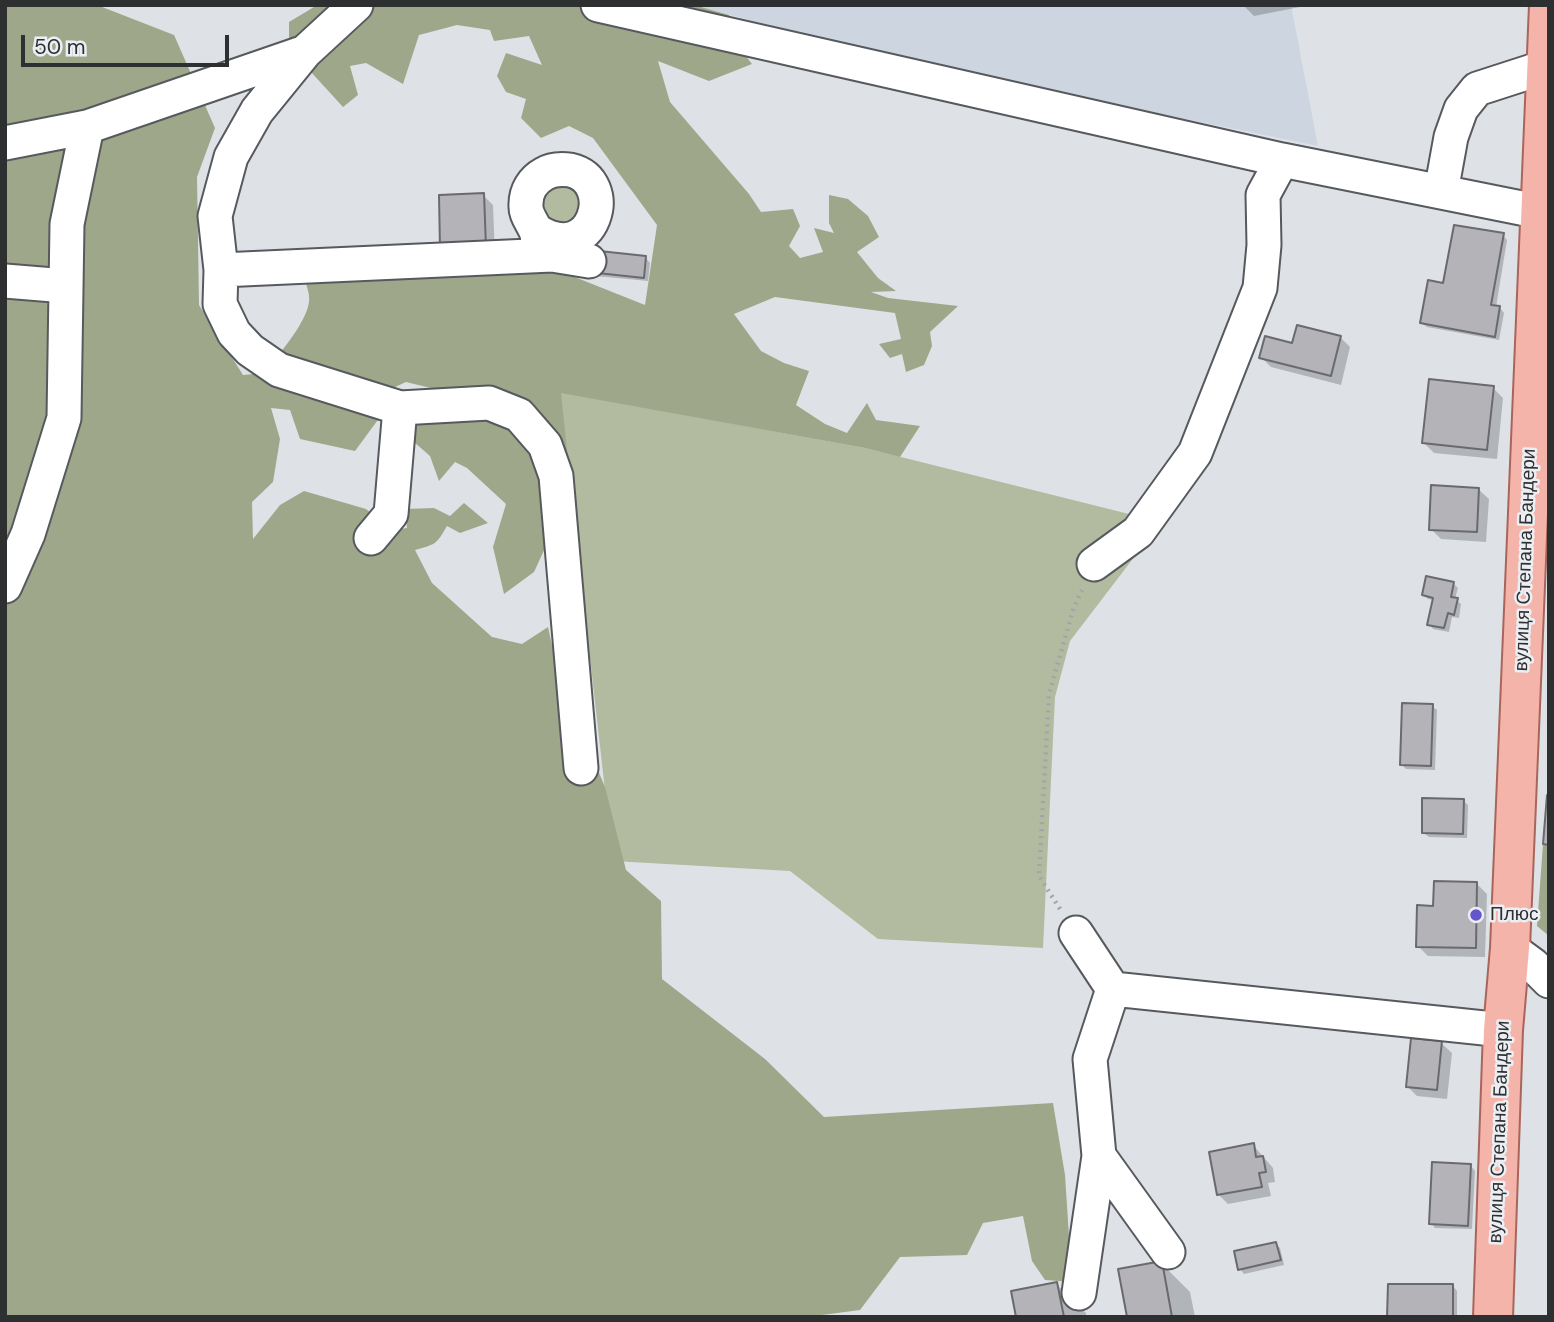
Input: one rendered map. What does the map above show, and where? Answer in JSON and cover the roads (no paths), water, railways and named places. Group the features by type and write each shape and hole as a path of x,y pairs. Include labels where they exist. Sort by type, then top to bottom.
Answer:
{"main road":[{"name":"вулиця Степана Бандери","path":"1493,1317 1503,1030 1510,948 1549,5"}],"street":[{"path":"356,5 305,52 257,111 231,157 215,216 221,270 220,304 234,333 250,350 279,370 400,408 489,403 519,415 545,445 556,476 581,768"},
{"path":"598,5 1282,160 1541,212"},
{"path":"5,143 87,127 305,52"},
{"path":"1441,192 1451,137 1461,109 1477,89 1547,67"},
{"path":"5,586 28,534 64,418 67,224 87,127"},
{"path":"1094,564 1138,532 1195,453 1260,288 1265,245 1263,195 1282,160"},
{"path":"221,270 537,243 552,255 589,261"},
{"path":"5,281 66,286"},
{"path":"371,538 391,514 400,408"},
{"path":"1076,933 1113,989"},
{"path":"1510,948 1549,981"},
{"path":"1113,989 1503,1030"},
{"path":"1079,1293 1099,1156 1090,1059 1113,989"},
{"path":"1099,1156 1168,1252"}],"place":[{"name":"Плюс","path":"1476,915"}]}
